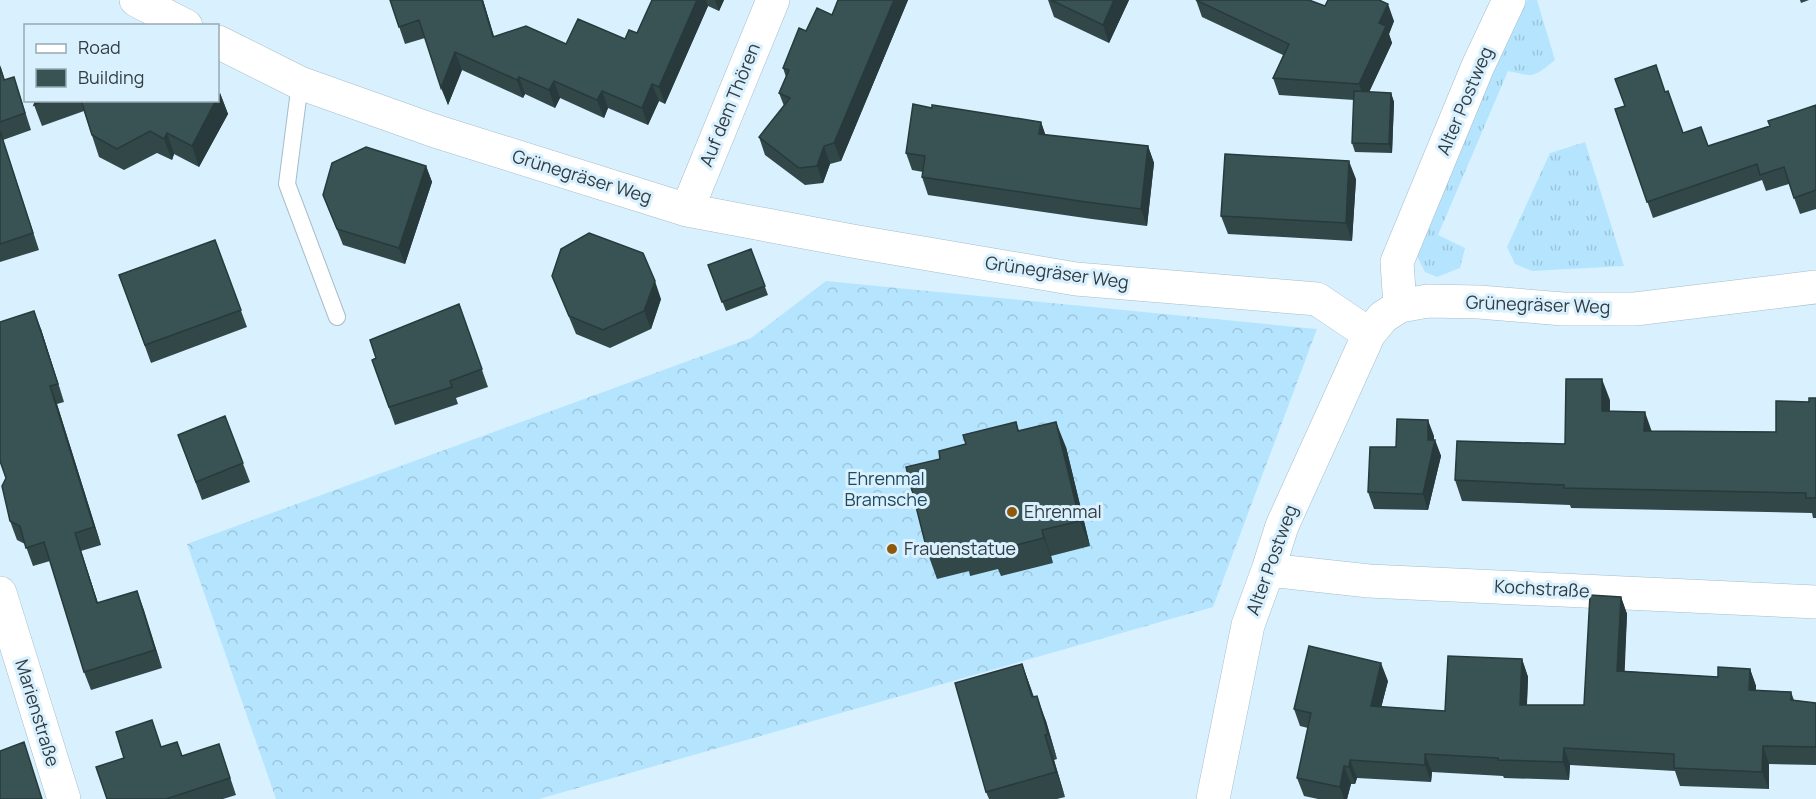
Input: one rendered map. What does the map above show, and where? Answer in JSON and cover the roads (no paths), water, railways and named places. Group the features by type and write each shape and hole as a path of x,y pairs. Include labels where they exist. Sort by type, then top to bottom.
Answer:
{"street":[{"path":"136,0 182,24"},
{"name":"Auf dem Thören","path":"687,210 773,0"},
{"name":"Alter Postweg","path":"1400,306 1397,262 1478,66 1509,0"},
{"name":"Grünegräser Weg","path":"219,42 300,83 435,131 687,210 1076,279 1317,298 1369,334"},
{"name":"Grünegräser Weg","path":"1400,306 1428,302 1479,302 1563,309 1635,309 1816,287"},
{"path":"1369,334 1383,316 1400,306"},
{"name":"Alter Postweg","path":"1213,799 1248,625 1269,570 1282,526 1369,334"},
{"name":"Kochstraße","path":"1269,570 1369,581 1816,602"},
{"name":"Marienstraße","path":"0,593 64,799"}],"lane":[{"path":"300,83 287,184 338,317"}],"place":[{"name":"Ehrenmal","path":"1012,512"},
{"name":"Frauenstatue","path":"892,549"}],"park label":[{"name":"Ehrenmal Bramsche","path":"886,489"}]}
